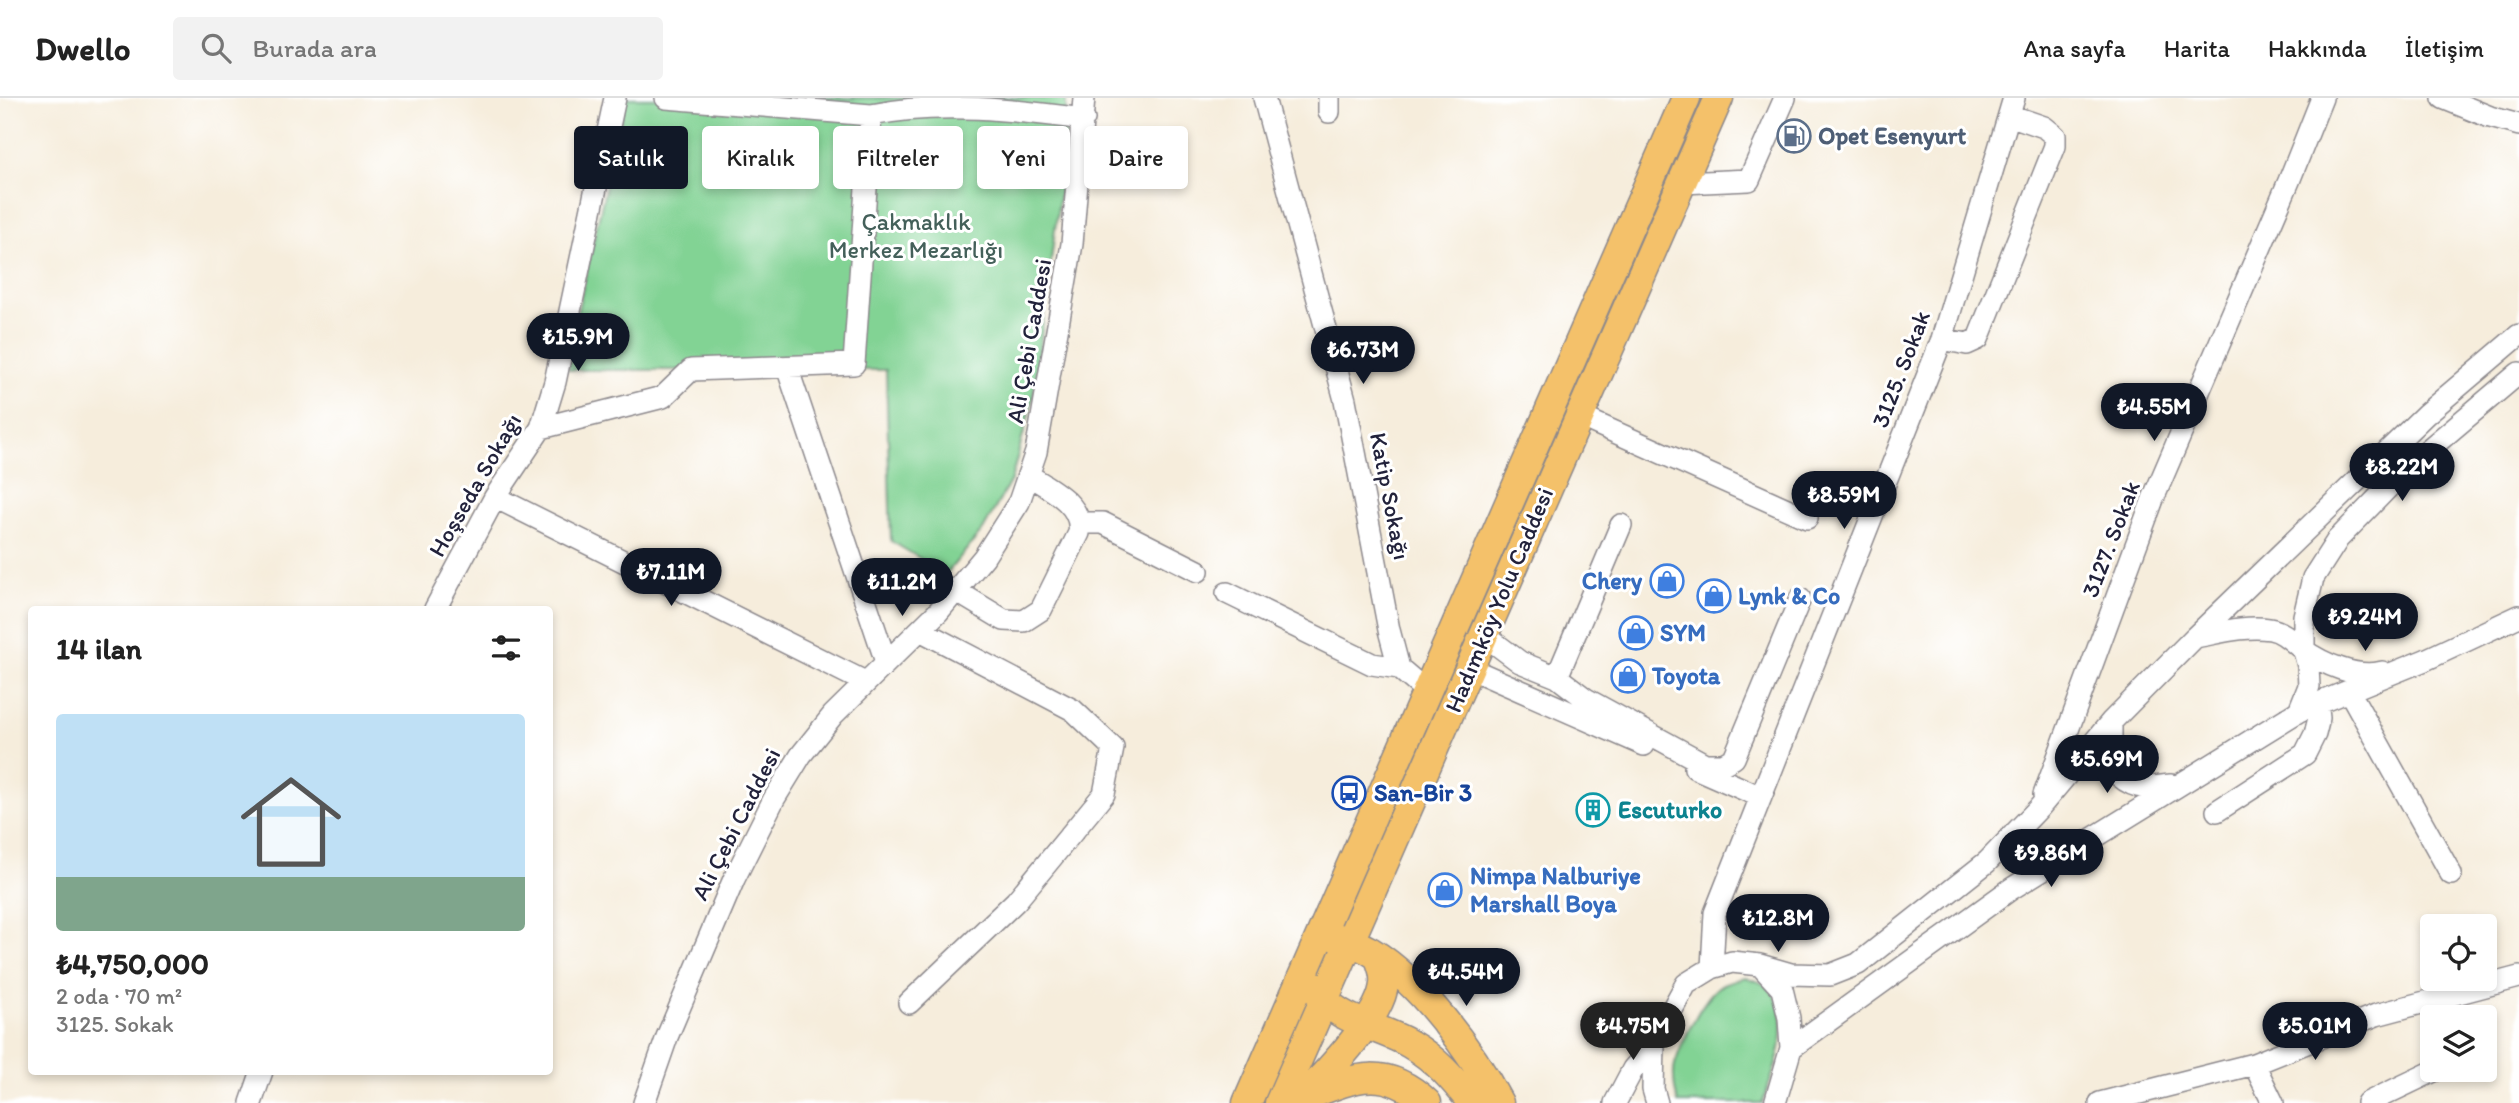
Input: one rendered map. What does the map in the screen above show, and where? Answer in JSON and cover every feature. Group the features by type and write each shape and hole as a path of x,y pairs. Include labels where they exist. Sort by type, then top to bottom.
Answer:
{"main road":[{"name":"Hadımköy Yolu Caddesi","path":"1247,1103 1686,98"},
{"name":"Hadımköy Yolu Caddesi","path":"1292,1101 1325,1001 1719,98"},
{"path":"1472,1103 1452,1077 1433,1059 1408,1042 1343,1013 1325,1001 1311,977 1315,948 1333,937 1372,952 1431,1005 1455,1033 1499,1103"},
{"path":"1292,1101 1330,1068 1365,1023 1383,989 1384,978 1379,958"},
{"path":"1292,1101 1344,1081 1366,1076 1404,1086 1427,1103"}],"street":[{"name":"Hoşseda Sokağı","path":"437,606 495,497 541,428 555,382 615,98"},
{"path":"666,98 826,105 871,115 904,108 1005,104 1084,108"},
{"name":"Katip Sokağı","path":"1264,98 1345,400 1389,630 1399,668"},
{"path":"1682,183 1749,180 1785,98"},
{"name":"3127. Sokak","path":"2039,808 2153,499 2322,98"},
{"path":"2442,98 2519,125"},
{"path":"1942,339 1967,344 1978,339 2055,146 2055,136 2011,107"},
{"name":"3125. Sokak","path":"1712,968 1715,913 1942,339 2011,107"},
{"name":"Ali Çebi Caddesi","path":"644,1103 667,1037 734,878 774,799 801,755 832,715 920,630 956,591 984,557 1019,502 1036,452 1072,244 1084,108"},
{"path":"541,428 663,397 691,370 854,365 871,115"},
{"path":"1615,1103 1633,1069 1654,1044 1686,984 1712,968 1732,962 1760,965 1791,974 1830,975 1858,964 1987,862 2039,808 2110,722 2194,636 2426,414 2519,335"},
{"path":"787,367 886,662"},
{"path":"2217,811 2305,754 2319,718 2308,707 2304,616 2313,578 2338,539 2409,466 2519,373"},
{"path":"1579,416 1807,518"},
{"path":"956,591 1004,620 1024,621 1041,610 1079,533 1081,523 1075,511 1055,492 1028,475"},
{"path":"495,497 865,682"},
{"path":"1081,523 1103,523 1198,571"},
{"path":"1557,677 1620,525"},
{"path":"1227,593 1372,664 1399,668 1426,691"},
{"path":"1483,635 1520,662 1557,677 1586,699 1705,764 1723,764 1734,758 1800,599"},
{"path":"1791,1048 2011,889 2308,707 2425,660 2519,616"},
{"path":"2194,636 2243,629 2269,629 2284,634 2304,651 2335,667 2370,676 2425,660"},
{"path":"909,1003 1016,901 1104,794 1114,748 1073,710 920,630"},
{"path":"1469,668 1761,797"},
{"path":"2349,691 2451,874"},
{"path":"2110,722 2111,768 2122,780 2141,789 2179,785"},
{"path":"1760,965 1782,989 1789,1018 1791,1048 1776,1103"},
{"path":"2100,1103 2254,1064 2376,1015 2519,977"},
{"path":"1654,1044 1653,1089 1657,1103"},
{"path":"2254,1064 2273,1103"},
{"path":"251,1103 261,1075"},
{"path":"2367,1103 2420,1078"}],"green space":[{"name":"Çakmaklık Merkez Mezarlığı","path":"626,98 1066,98 1066,126 977,126 977,189 1060,189 1033,399 1011,480 983,530 946,574 891,541 886,370 569,370 568,353 605,189 688,189 688,126 620,126"},
{"path":"1745,977 1765,985 1775,997 1781,1011 1778,1059 1762,1103 1678,1103 1674,1079 1675,1064 1694,1020 1715,990 1723,984"}],"place":[{"name":"Opet Esenyurt","path":"1794,136"},
{"name":"Chery","path":"1667,581"},
{"name":"Lynk & Co","path":"1714,596"},
{"name":"SYM","path":"1636,633"},
{"name":"Toyota","path":"1628,676"},
{"name":"San-Bir 3","path":"1349,793"},
{"name":"Escuturko","path":"1593,810"},
{"name":"Nimpa Nalburiye Marshall Boya","path":"1445,890"}]}
